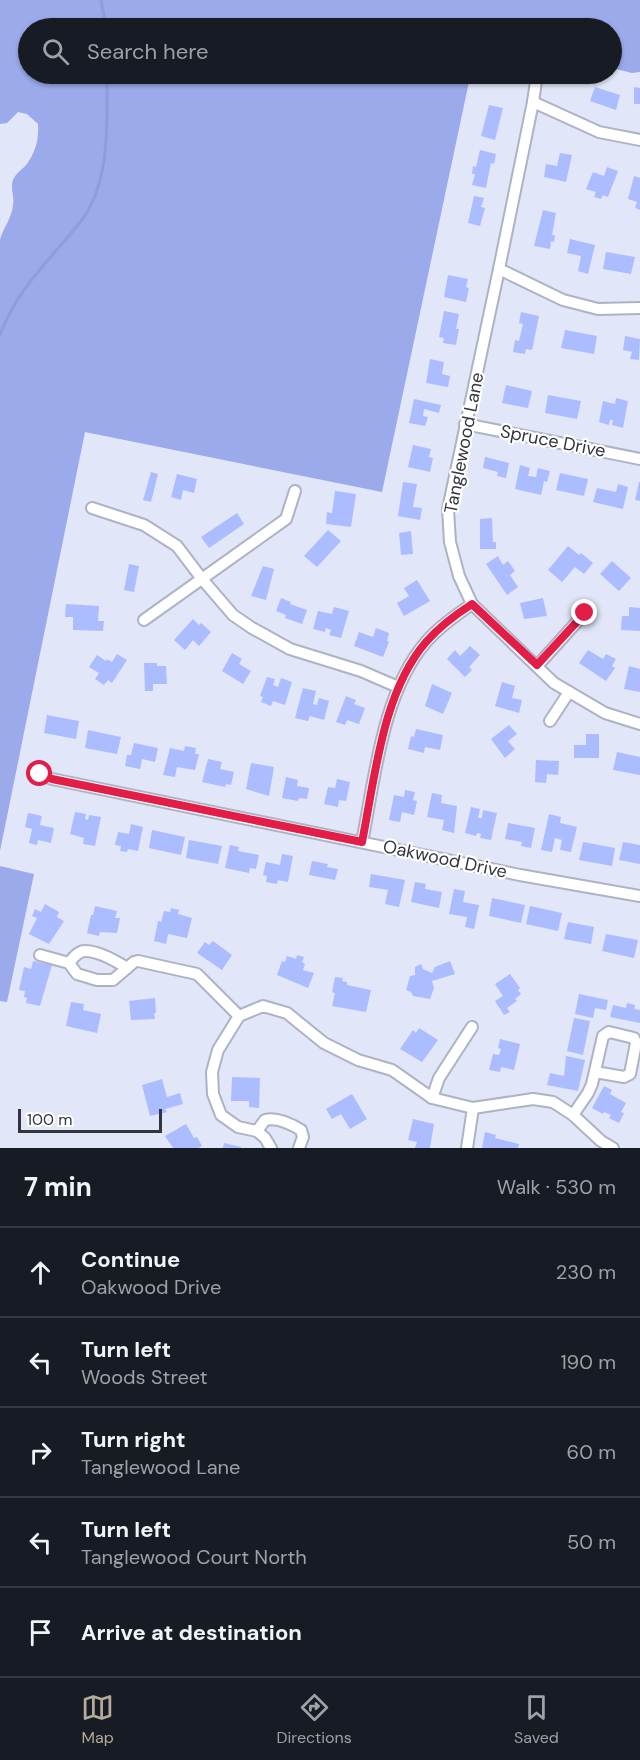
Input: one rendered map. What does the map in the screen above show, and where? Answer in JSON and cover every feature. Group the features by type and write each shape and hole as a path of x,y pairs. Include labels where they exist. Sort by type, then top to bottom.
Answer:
{"street":[{"name":"Tanglewood Lane","path":"536,84 500,269 448,509 450,542 459,576 472,604 555,682 605,713 640,724"},
{"path":"533,102 599,132 640,140"},
{"path":"500,269 564,300 598,309 640,308"},
{"name":"Spruce Drive","path":"465,424 640,459"},
{"path":"144,620 286,519 295,490"},
{"path":"92,508 144,525 177,546 233,615 252,628 290,649 360,671 398,687"},
{"path":"362,842 386,723 398,687 426,642 448,620 472,604"},
{"path":"537,665 585,613"},
{"path":"550,721 569,692"},
{"name":"Oakwood Drive","path":"40,774 52,779 520,875 640,897"},
{"path":"69,963 85,951 107,957 127,968"},
{"path":"40,956 69,963 77,974 97,981 113,980 138,960 197,974 239,1016"},
{"path":"271,1148 257,1131 238,1127 221,1115 213,1094 212,1072 218,1050 239,1016 263,1006 287,1013 324,1043 358,1060 392,1070 432,1098 473,1108 534,1099 553,1101 573,1115 601,1141 614,1148"},
{"path":"432,1098 439,1078 472,1027"},
{"path":"573,1115 588,1093 603,1036 609,1032 634,1038 636,1043 631,1071 627,1076 595,1071"},
{"path":"467,1148 473,1108"},
{"path":"257,1131 265,1120 270,1119 295,1126 301,1130 303,1137 299,1148"}],"shaded area":[{"path":"0,0 640,0 640,72 632,73 622,70 622,18 18,18 18,84 469,84 382,492 85,432 0,851 0,240 12,210 13,181 33,154 38,124 27,114 18,112 7,123 0,124"},
{"path":"0,866 34,874 7,1002 0,1001"}],"building":[{"path":"595,87 620,95 616,110 590,101"},
{"path":"634,87 640,88 640,104 634,104"},
{"path":"489,105 503,108 495,140 481,136"},
{"path":"480,150 496,154 494,164 491,163 486,188 472,185 475,174 472,174 473,166 476,167"},
{"path":"560,153 572,155 566,182 544,177 546,164 557,166"},
{"path":"607,167 618,171 608,197 603,195 601,199 594,197 596,192 586,189 593,172 604,176"},
{"path":"634,176 640,178 640,210 635,208 637,202 628,199"},
{"path":"474,196 484,198 481,207 485,208 480,226 468,223"},
{"path":"543,210 556,213 552,235 555,235 554,242 551,241 550,249 534,246"},
{"path":"570,239 595,245 588,274 578,271 581,256 567,253"},
{"path":"606,252 635,257 631,274 603,269"},
{"path":"448,275 468,279 466,302 444,297"},
{"path":"444,311 459,314 456,345 443,343 444,338 439,337"},
{"path":"521,312 539,316 532,350 526,349 525,354 513,352 515,340 519,341 523,324 519,323"},
{"path":"565,330 597,336 594,354 561,348"},
{"path":"625,336 640,339 639,360 630,359 632,352 623,350"},
{"path":"430,359 444,362 442,374 450,376 448,387 426,383"},
{"path":"506,385 532,391 528,408 502,403"},
{"path":"548,395 581,401 577,419 545,413"},
{"path":"616,398 628,401 623,428 612,425 613,420 610,420 609,425 599,422 603,401 615,404"},
{"path":"414,399 441,405 439,413 424,409 423,416 428,417 425,426 409,423"},
{"path":"413,445 431,449 429,457 433,458 430,472 408,467"},
{"path":"485,457 509,463 506,478 497,476 498,472 483,468"},
{"path":"520,465 530,468 528,476 536,477 538,468 550,471 547,482 544,481 541,495 515,489"},
{"path":"151,472 158,474 151,502 143,500"},
{"path":"560,473 588,479 584,496 556,490"},
{"path":"177,474 197,479 194,493 183,490 181,500 171,497"},
{"path":"403,482 417,484 413,507 422,508 420,520 398,516"},
{"path":"640,482 640,501 635,500"},
{"path":"618,484 628,487 623,509 593,502 597,488 616,492"},
{"path":"335,491 356,494 351,527 326,524 327,512 332,513"},
{"path":"237,513 244,524 209,548 201,537"},
{"path":"492,518 493,542 496,542 496,549 480,549 480,519"},
{"path":"328,530 341,541 317,567 304,556"},
{"path":"411,531 413,554 401,555 399,533"},
{"path":"568,546 593,563 584,574 575,567 562,582 548,570"},
{"path":"498,556 503,565 508,561 515,571 510,575 518,587 507,595 486,564"},
{"path":"612,561 631,578 619,591 600,574"},
{"path":"129,564 139,566 134,592 124,590"},
{"path":"263,566 274,569 266,600 251,596"},
{"path":"417,580 430,601 404,616 397,603 409,596 404,588"},
{"path":"281,598 307,610 302,624 285,618 286,615 276,611"},
{"path":"543,598 547,616 524,619 520,603"},
{"path":"66,604 99,606 98,621 104,621 103,631 73,630 73,617 65,617"},
{"path":"334,607 349,611 341,638 329,635 331,630 326,628 325,632 313,629 318,611 332,614"},
{"path":"629,607 640,608 640,631 621,630 622,616 629,616"},
{"path":"193,619 211,632 199,646 193,640 185,650 174,640"},
{"path":"376,628 389,633 387,641 389,642 383,657 354,646 359,632 373,637"},
{"path":"470,646 480,655 469,667 472,670 465,677 447,659 455,650 460,656"},
{"path":"588,650 603,659 606,654 616,659 612,666 615,668 606,681 579,663"},
{"path":"232,653 242,659 239,664 251,671 243,684 222,671"},
{"path":"117,654 127,660 112,683 108,680 104,685 95,679 99,673 89,667 97,655 112,662"},
{"path":"144,663 166,666 167,684 153,684 153,691 145,691"},
{"path":"629,666 640,669 640,692 624,689"},
{"path":"267,677 275,679 273,685 278,687 281,678 292,682 285,705 273,701 271,706 261,702 263,697 260,696"},
{"path":"502,682 515,686 512,698 522,700 519,713 495,706"},
{"path":"432,684 452,693 443,714 425,706"},
{"path":"303,688 316,691 313,704 317,705 319,698 329,701 324,720 310,716 308,721 295,718"},
{"path":"346,696 356,700 354,704 365,708 359,724 347,720 345,725 336,722"},
{"path":"47,715 79,721 76,739 44,733"},
{"path":"509,725 517,734 508,741 515,749 505,758 491,739"},
{"path":"416,729 443,735 440,750 425,747 424,753 408,749 411,736 414,737"},
{"path":"88,730 121,737 117,754 85,748"},
{"path":"586,734 599,734 599,758 574,758 574,745 586,745"},
{"path":"134,743 158,748 155,762 142,759 140,769 125,766 127,755 131,755"},
{"path":"185,746 196,748 195,754 199,754 195,770 177,767 175,777 163,775 170,748 184,751"},
{"path":"617,752 640,757 640,775 613,770"},
{"path":"208,759 222,762 220,769 234,772 231,785 226,784 225,787 202,782"},
{"path":"536,760 559,761 558,775 547,774 546,783 535,782"},
{"path":"251,763 274,767 269,796 246,789"},
{"path":"286,777 298,780 297,786 309,788 307,799 299,798 298,801 282,798"},
{"path":"337,779 350,782 346,801 339,800 338,807 324,804 328,787 335,788"},
{"path":"405,790 415,792 413,800 417,801 414,815 402,812 400,822 389,820 394,795 404,797"},
{"path":"432,793 442,795 441,803 457,806 454,833 442,830 444,820 427,817"},
{"path":"471,807 480,809 478,818 482,818 483,810 497,813 491,840 480,838 481,834 477,833 476,836 465,833"},
{"path":"75,812 86,814 85,819 88,820 89,815 101,817 95,846 83,844 84,838 70,834"},
{"path":"28,813 42,816 40,825 54,828 51,843 38,840 37,845 29,843 32,829 25,827"},
{"path":"549,814 561,817 560,823 577,827 571,852 560,850 562,840 555,838 552,852 541,850"},
{"path":"508,823 535,828 531,848 521,846 522,842 505,839"},
{"path":"131,824 143,827 138,851 128,849 127,852 120,851 121,846 115,845 118,832 129,834"},
{"path":"152,830 185,837 181,855 149,848"},
{"path":"189,840 222,846 218,864 186,858"},
{"path":"583,842 615,848 612,866 579,860"},
{"path":"623,842 640,845 640,864 619,860"},
{"path":"230,845 239,847 238,851 259,855 256,869 250,868 249,873 225,868"},
{"path":"282,854 293,856 288,882 278,880 277,884 266,882 267,876 263,875 266,862 280,865"},
{"path":"312,861 328,864 327,867 338,869 335,880 309,875"},
{"path":"371,874 405,880 399,907 385,904 388,890 369,887"},
{"path":"415,882 426,884 425,889 442,892 439,908 411,902"},
{"path":"454,889 465,891 463,902 479,905 474,929 465,927 467,917 449,914"},
{"path":"492,898 525,905 521,923 489,916"},
{"path":"45,904 59,912 57,917 64,921 49,944 29,934 37,918 32,916 35,909 41,912"},
{"path":"95,906 117,911 115,918 120,918 117,933 100,932 99,936 87,933"},
{"path":"530,906 562,913 558,931 526,924"},
{"path":"171,908 179,910 178,914 192,918 187,938 168,934 166,944 154,941 158,921 161,922 164,911 170,912"},
{"path":"568,922 594,927 591,944 564,939"},
{"path":"606,934 638,940 634,958 602,951"},
{"path":"213,941 232,955 222,970 197,953 205,942 209,945"},
{"path":"297,955 304,957 303,970 314,973 308,988 277,975 282,961 285,962 287,956 296,959"},
{"path":"33,961 52,965 40,1006 26,1003 25,991 19,990 24,967 31,969"},
{"path":"450,961 455,974 432,981 434,988 430,999 413,996 406,990 410,976 415,975 415,967 421,964 423,969 432,973 435,967"},
{"path":"510,974 520,988 518,990 521,994 515,999 517,1001 507,1008 510,1012 504,1015 495,1001 503,996 495,984"},
{"path":"335,977 343,978 342,981 347,982 347,985 371,990 366,1012 332,1006"},
{"path":"579,994 608,1000 606,1010 595,1008 593,1018 575,1014"},
{"path":"155,998 155,1019 131,1020 129,1001"},
{"path":"71,1002 84,1004 83,1010 101,1014 97,1033 66,1026"},
{"path":"627,1003 635,1005 634,1009 640,1010 640,1023 610,1017 613,1005 626,1008"},
{"path":"574,1018 590,1021 583,1055 567,1051"},
{"path":"419,1028 438,1040 422,1062 400,1049 413,1030 416,1033"},
{"path":"500,1039 520,1044 514,1070 501,1067 500,1072 489,1070 493,1054 499,1055"},
{"path":"566,1056 585,1060 578,1091 547,1085 550,1073 564,1076"},
{"path":"232,1077 260,1078 259,1108 249,1107 249,1101 231,1101"},
{"path":"162,1079 167,1097 180,1093 183,1104 165,1109 167,1112 150,1116 142,1085"},
{"path":"604,1086 612,1090 610,1094 626,1103 619,1123 609,1118 611,1115 604,1112 603,1114 592,1108"},
{"path":"352,1094 367,1119 350,1129 341,1114 332,1119 326,1109"},
{"path":"413,1119 434,1124 430,1148 415,1148 417,1142 408,1140"},
{"path":"186,1124 202,1146 173,1148 165,1136"},
{"path":"485,1132 496,1135 495,1138 519,1144 518,1148 482,1148"},
{"path":"224,1143 241,1147 241,1148 223,1148"}],"waterway":[{"path":"101,0 104,18"},
{"path":"0,335 7,318 25,288 91,206 98,188 105,150 107,84"}],"route":[{"path":"40,774 52,779 362,842 386,723 398,687 410,664 426,642 448,620 472,604 537,665 585,613"}]}
